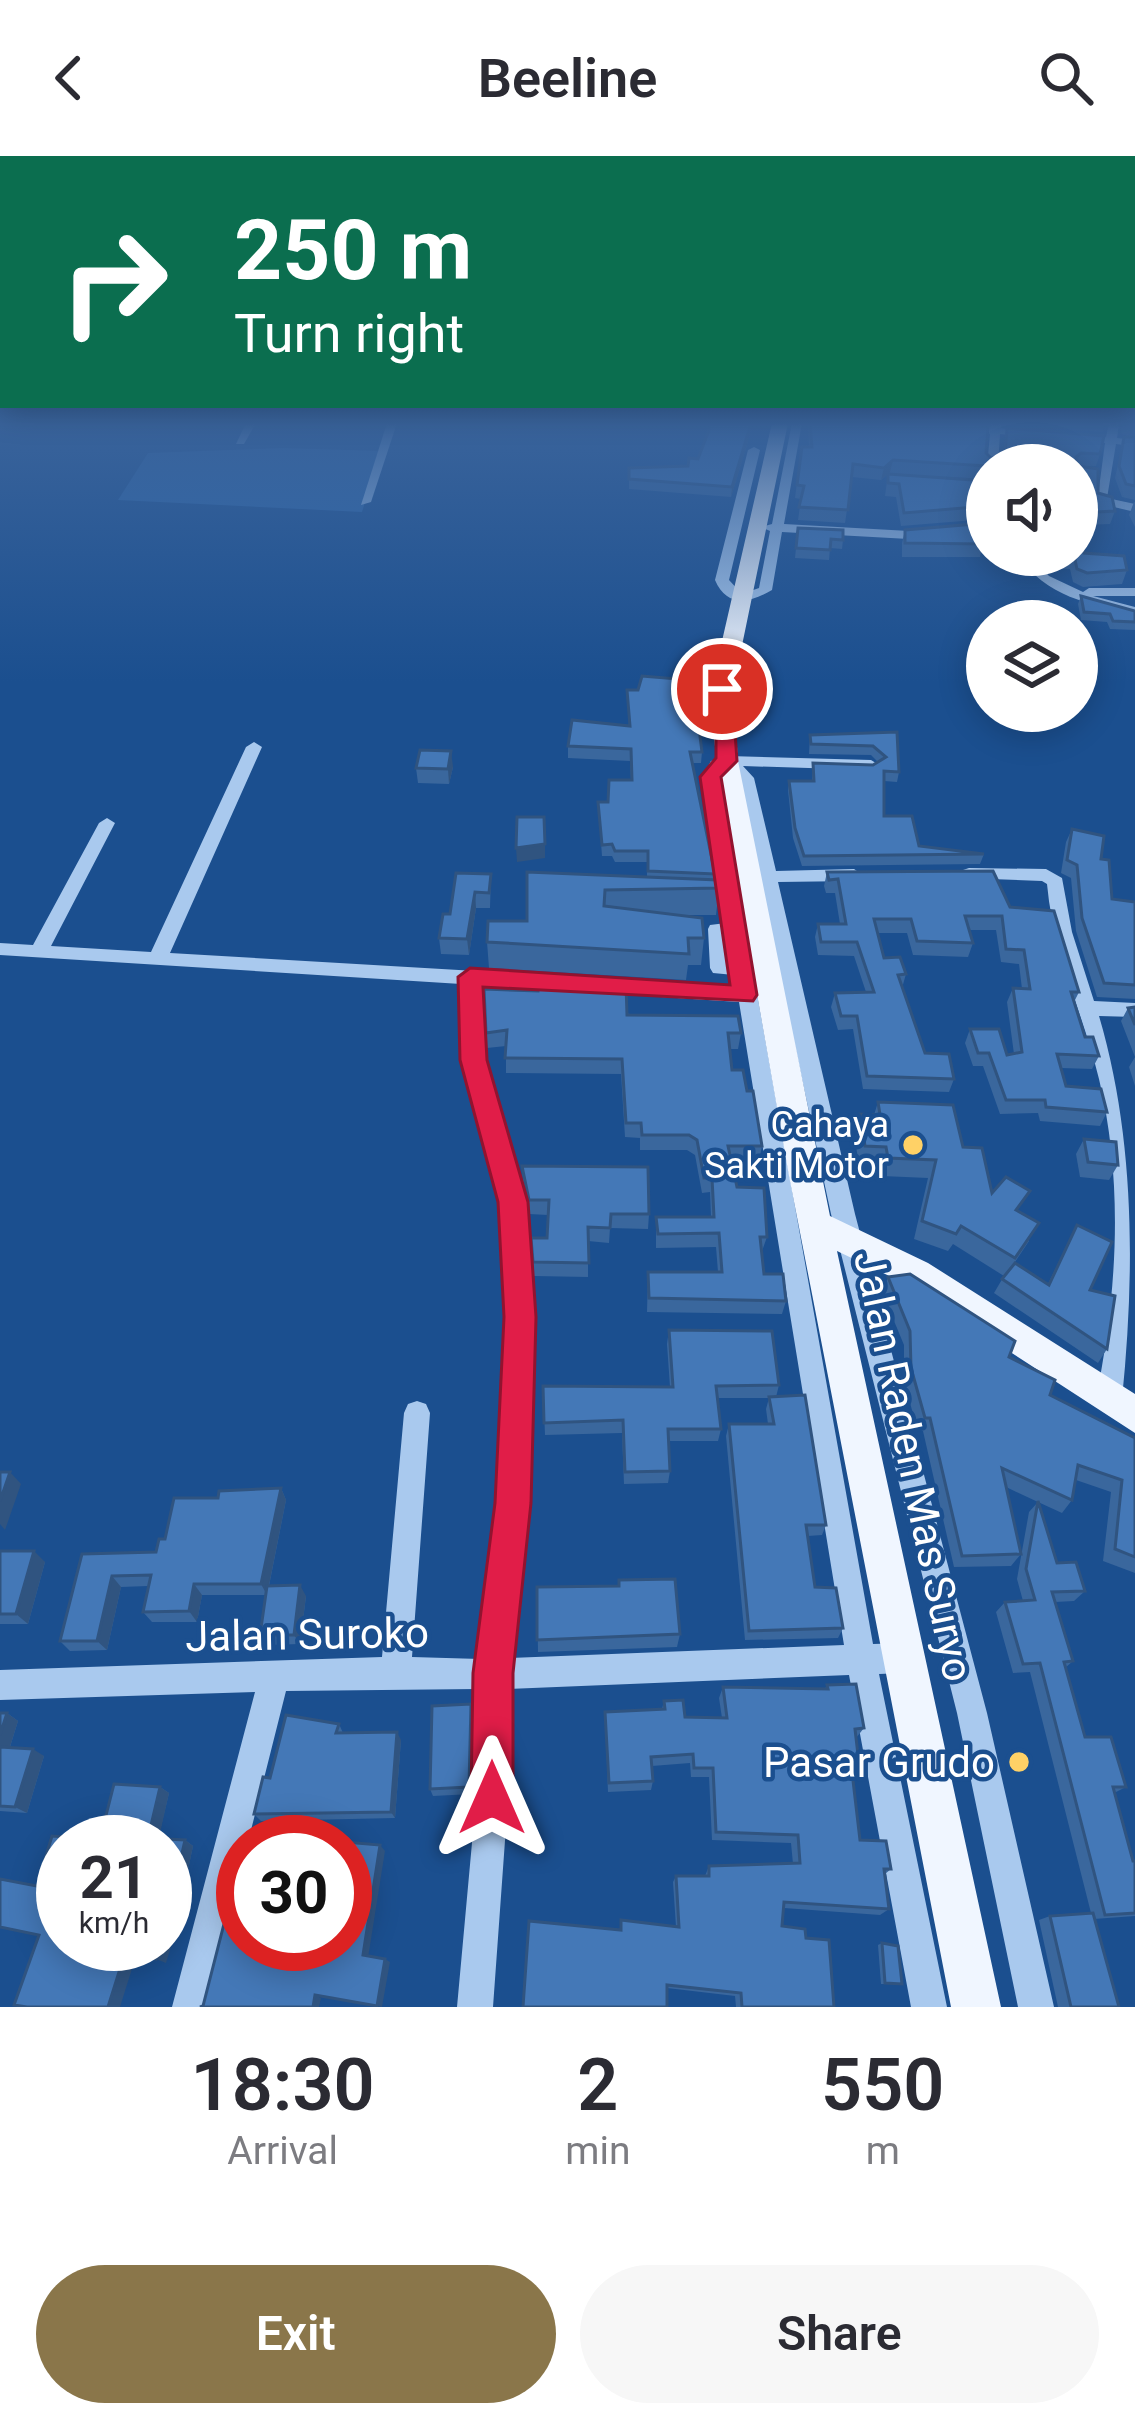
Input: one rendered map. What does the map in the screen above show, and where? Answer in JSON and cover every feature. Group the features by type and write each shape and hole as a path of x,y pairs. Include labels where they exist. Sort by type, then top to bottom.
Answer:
{"main road":[{"name":"Jalan Raden Mas Suryo","path":"769,509 740,599 724,682 729,827 756,983 799,1073 832,1232 904,1658 976,2007"},
{"path":"731,544 763,538"},
{"path":"832,1232 916,1273 1122,1407"}],"street":[{"path":"739,509 723,585 740,599"},
{"path":"763,538 939,534"},
{"path":"1041,576 1135,611"},
{"path":"1077,593 1135,592"},
{"path":"158,958 254,747"},
{"path":"727,761 871,764"},
{"path":"727,761 746,778 739,886 799,1073"},
{"path":"39,951 107,823"},
{"path":"939,874 1053,878 1058,921 1108,1073 1126,1150 1122,1407"},
{"path":"739,886 872,875"},
{"path":"747,929 717,929 720,968 756,983"},
{"path":"2,953 39,951 470,977 756,983"},
{"path":"470,977 473,1060 504,1157 518,1255 519,1417 493,1673 492,1798 475,2007"},
{"path":"756,983 861,1659 929,2007"},
{"path":"1086,1008 1135,1010"},
{"path":"832,1232 972,1713 1036,2007"},
{"path":"395,1672 417,1413"},
{"name":"Jalan Suroko","path":"0,1684 904,1658"},
{"path":"190,2007 274,1677"}],"building":[{"path":"966,525 966,544 905,543 905,530"},
{"path":"798,528 843,530 843,540 831,539 830,550 796,548"},
{"path":"1098,554 1124,556 1127,570 1098,572"},
{"path":"1098,601 1135,611 1135,622 1113,621 1110,614 1098,613"},
{"path":"642,676 678,679 675,693 683,693 691,728 699,728 702,752 690,752 715,874 648,871 648,851 615,851 612,844 602,845 598,802 608,802 609,780 632,780 631,749 568,746 572,720 630,726 627,690 638,690"},
{"path":"897,732 899,772 884,771 884,816 912,816 919,846 984,854 804,856 789,781 814,781 813,763 873,765 886,757 873,746 811,744 810,735"},
{"path":"420,750 451,751 448,769 416,768"},
{"path":"517,817 544,817 545,844 516,848"},
{"path":"1072,829 1104,836 1101,859 1109,860 1112,899 1135,902 1135,985 1104,983 1082,918 1077,865 1067,860"},
{"path":"993,871 1010,907 1054,911 1079,992 1071,992 1085,1037 1093,1037 1099,1056 1057,1054 1066,1086 1101,1089 1107,1112 1046,1107 1045,1100 1006,1100 989,1053 978,1053 970,1029 999,1029 1007,1055 1022,1052 1013,988 1030,989 1024,950 1006,949 1002,916 965,916 973,943 917,941 911,919 874,919 884,958 900,957 906,974 898,975 925,1053 949,1054 954,1079 867,1076 857,1016 841,1016 835,993 874,992 857,942 821,942 818,924 846,924 838,879 829,880 827,872"},
{"path":"527,872 718,880 719,888 605,890 604,906 702,918 704,938 688,938 689,954 487,942 488,921 527,921"},
{"path":"456,873 491,874 489,893 475,892 467,939 439,938 443,914 450,914"},
{"path":"539,978 626,984 627,1015 738,1016 741,1033 728,1033 732,1070 743,1070 747,1091 753,1091 762,1146 728,1146 737,1187 764,1188 767,1237 760,1237 764,1274 783,1274 786,1301 649,1298 648,1272 722,1272 719,1233 658,1234 656,1217 714,1217 712,1178 704,1178 697,1140 689,1135 642,1135 641,1123 626,1123 622,1059 505,1058 507,1030 486,1033 484,989 538,991"},
{"path":"878,1102 953,1105 963,1147 982,1148 992,1193 1006,1177 1030,1191 1016,1210 1039,1223 1015,1258 961,1226 956,1234 922,1221 936,1160 888,1158 886,1147 865,1146 860,1114 880,1115"},
{"path":"1084,1139 1116,1142 1118,1165 1088,1162"},
{"path":"522,1166 648,1167 649,1214 611,1214 610,1228 588,1227 589,1263 533,1262 531,1238 547,1238 549,1200 529,1200"},
{"path":"1077,1225 1112,1242 1090,1290 1115,1296 1107,1349 1002,1279 1015,1263 1049,1285"},
{"path":"910,1274 1015,1341 1009,1357 1055,1380 1050,1395 1135,1438 1135,1557 1115,1549 1122,1480 1078,1465 1072,1500 1002,1468 1021,1554 962,1556 930,1418 925,1418 911,1368 910,1331 888,1277"},
{"path":"669,1330 772,1331 779,1385 716,1386 721,1429 668,1429 670,1471 625,1472 623,1420 544,1423 543,1386 673,1387"},
{"path":"805,1395 826,1525 806,1525 815,1587 836,1588 843,1628 749,1631 729,1424 774,1424 769,1397"},
{"path":"0,1472 10,1472 0,1501"},
{"path":"281,1488 261,1584 194,1584 189,1611 143,1612 151,1575 112,1576 97,1641 60,1641 82,1554 156,1552 159,1539 165,1539 174,1498 218,1498 219,1491"},
{"path":"1038,1501 1057,1563 1076,1562 1085,1591 1052,1592 1073,1661 1064,1662 1085,1737 1111,1737 1126,1787 1113,1787 1135,1861 1135,1913 1105,1915 1040,1663 1023,1664 1005,1602 1035,1600 1026,1569"},
{"path":"0,1551 34,1551 16,1614 0,1614"},
{"path":"675,1579 680,1634 537,1640 537,1587 619,1586 619,1580"},
{"path":"300,1585 294,1635 260,1635 267,1586"},
{"path":"856,1684 864,1728 855,1729 860,1772 852,1772 860,1840 886,1841 891,1869 884,1869 889,1909 784,1902 782,1926 805,1929 806,1938 829,1940 834,2007 742,2007 741,1993 667,1985 667,2007 523,2007 529,1921 621,1930 621,1920 679,1927 676,1876 709,1876 709,1866 800,1863 798,1835 716,1832 713,1768 694,1768 693,1754 651,1757 653,1781 609,1783 605,1712 665,1709 664,1701 683,1700 685,1717 727,1718 723,1687 828,1689 827,1685"},
{"path":"471,1704 469,1787 430,1789 432,1706"},
{"path":"286,1715 339,1724 336,1733 397,1732 391,1812 254,1814 263,1777 270,1778"},
{"path":"0,1747 33,1749 15,1807 0,1806"},
{"path":"114,1784 160,1787 153,1815 106,1815"},
{"path":"372,1844 380,1845 372,1897"},
{"path":"0,1879 36,1886 36,1934 0,1927"},
{"path":"1093,1913 1119,2007 1071,2007 1050,1916"},
{"path":"36,1943 36,1971 119,1971 108,2007 14,2005"},
{"path":"882,1943 898,1946 902,1984 885,1983"},
{"path":"216,1955 216,1971 372,1971 372,1957 385,1959 377,2006 315,1995 313,2007 203,2006"}],"place":[{"name":"Cahaya Sakti Motor","path":"913,1145"},
{"name":"Pasar Grudo","path":"1019,1762"}],"route":[{"path":"492,1798 493,1673 513,1503 520,1317 513,1202 473,1060 470,977 744,995 710,777 717,764 727,761 722,689"}]}
